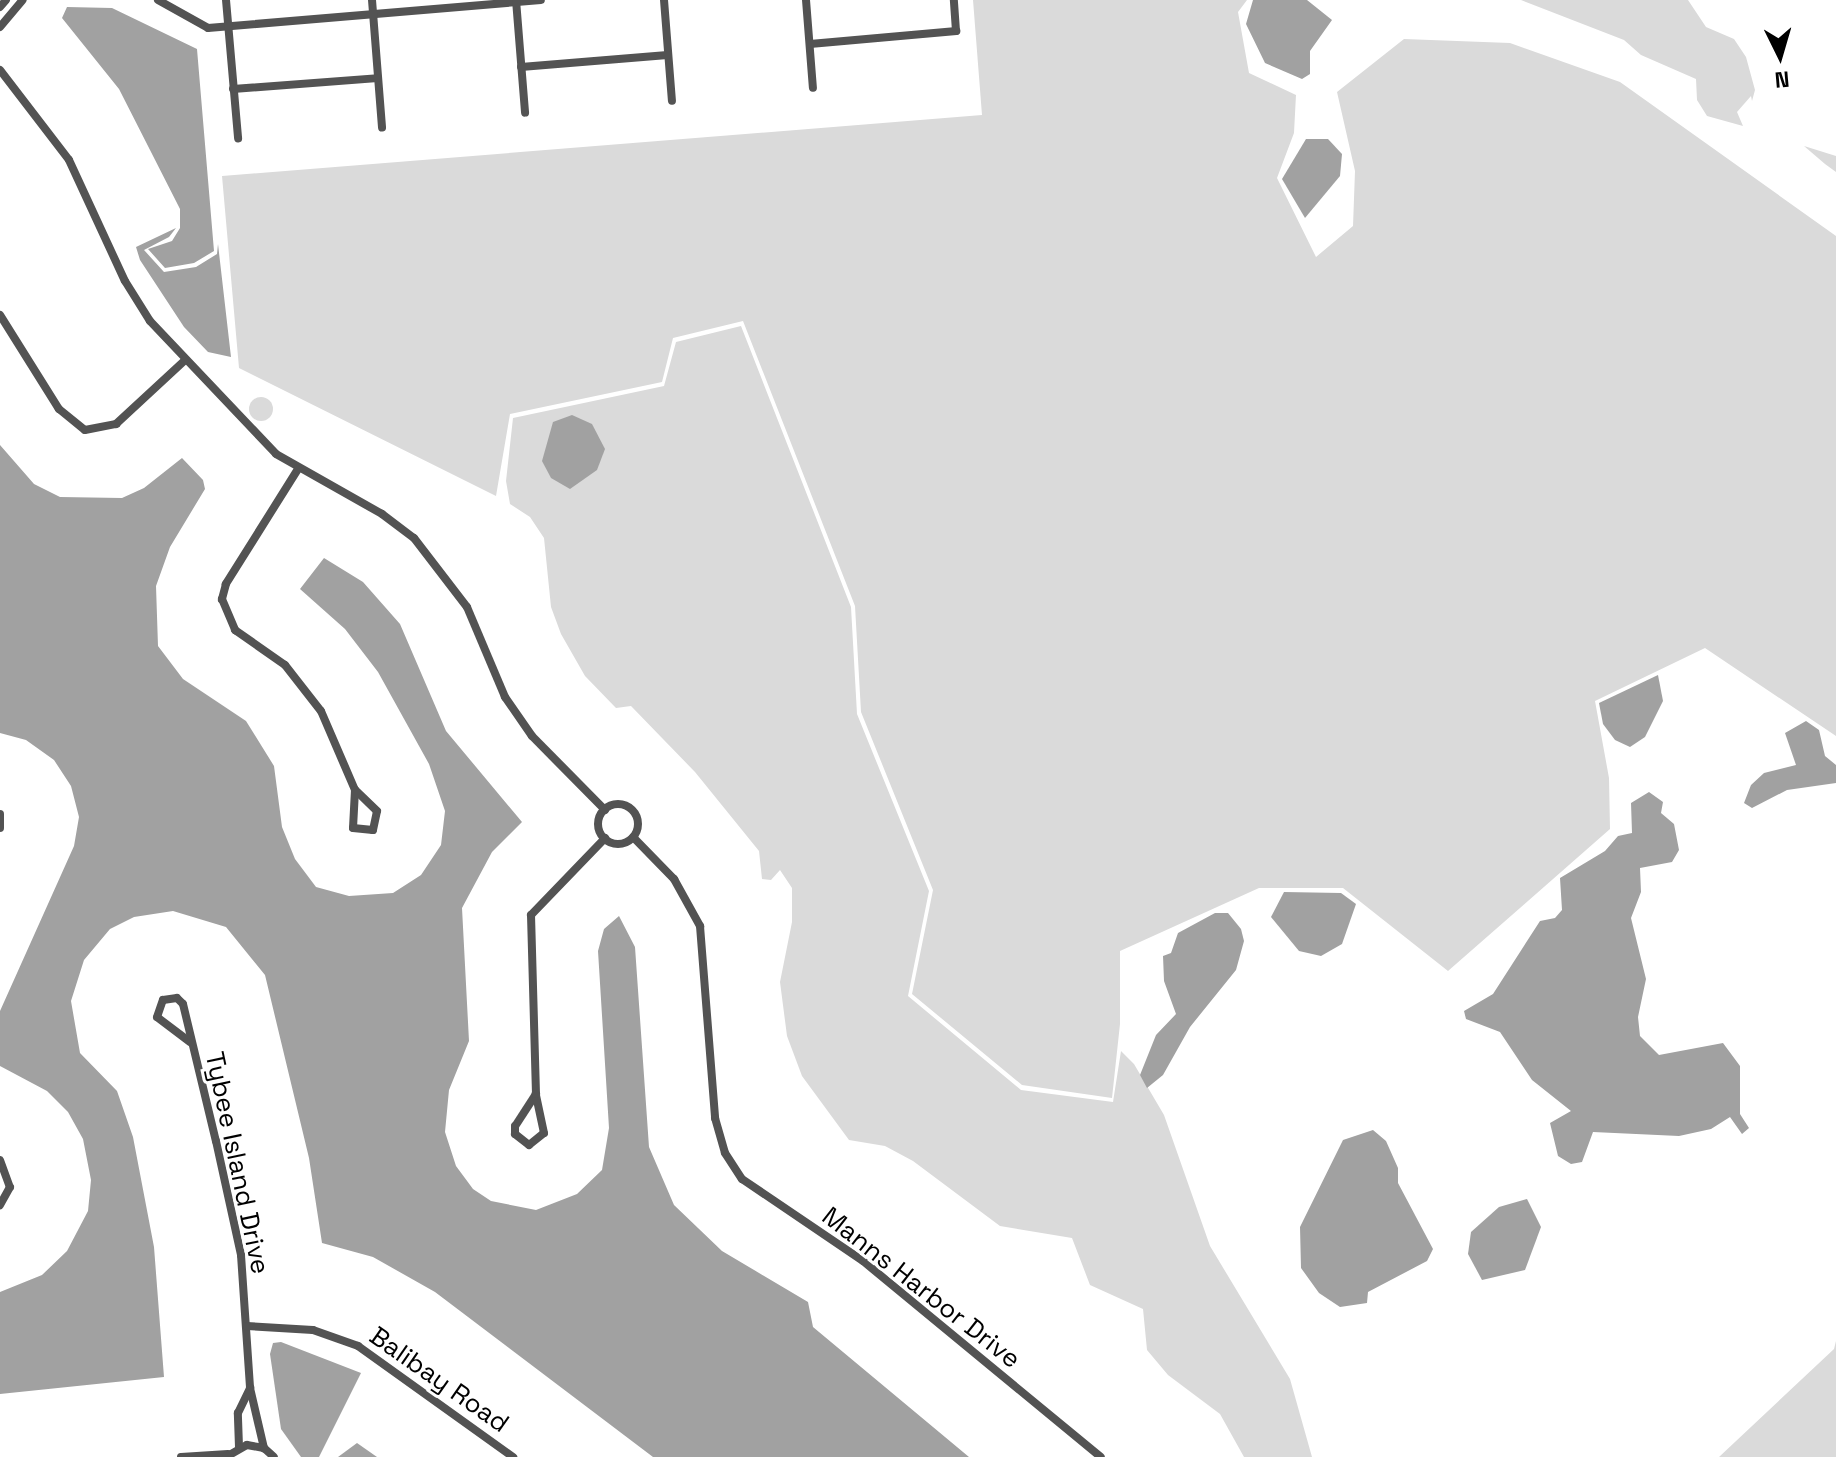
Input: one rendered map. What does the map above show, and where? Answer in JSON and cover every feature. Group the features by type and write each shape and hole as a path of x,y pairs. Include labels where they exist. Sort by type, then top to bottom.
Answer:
{"street":[{"path":"0,7 6,0"},
{"path":"0,27 23,0"},
{"path":"158,0 208,28 541,0"},
{"path":"226,0 238,138"},
{"path":"372,0 382,128"},
{"path":"664,0 672,101"},
{"path":"806,0 813,88"},
{"path":"810,44 956,31 954,0"},
{"path":"516,1 525,113"},
{"path":"521,67 668,55"},
{"path":"0,70 69,160 125,281 184,361 249,431 298,469 382,514 414,538 467,607 488,662 523,723 605,810"},
{"path":"233,89 378,78"},
{"path":"0,315 59,409 85,430 116,424 184,361"},
{"path":"298,469 231,574 222,599 235,630 304,686 337,739 355,790 353,828 373,830 377,811 355,790"},
{"path":"624,805 634,813 638,825 633,837 616,844 605,838 599,821 605,810 624,805"},
{"path":"0,814 0,828"},
{"name":"Manns Harbor Drive","path":"633,837 674,879 700,926 715,1118 725,1153 742,1179 863,1261 1101,1457"},
{"path":"536,1094 515,1126 515,1134 529,1145 544,1133 536,1094 531,915 605,838"},
{"name":"Tybee Island Drive","path":"190,1042 157,1017 163,1000 177,998 183,1004 241,1255 250,1388 258,1410 264,1448"},
{"path":"0,1160 10,1187 0,1205"},
{"name":"Balibay Road","path":"247,1326 313,1330 358,1346 513,1457"},
{"name":"Tybee Island Drive","path":"239,1447 239,1411 250,1388"},
{"path":"239,1411 258,1410"},
{"path":"181,1457 227,1455 239,1447 264,1448 274,1457"}],"shaded area":[{"path":"973,0 1247,0 1238,12 1249,73 1296,95 1294,133 1277,178 1316,257 1353,226 1355,171 1337,92 1404,39 1510,43 1620,82 1836,236 1836,736 1705,648 1595,701 1609,778 1610,829 1448,971 1343,888 1259,888 1120,951 1120,1024 1112,1098 1022,1085 912,994 933,890 861,712 855,606 743,321 673,338 662,382 510,414 496,496 239,368 222,176 982,115"},
{"path":"1253,0 1307,0 1332,20 1310,51 1310,74 1302,79 1265,63 1246,24"},
{"path":"1521,0 1688,0 1706,27 1734,39 1746,57 1755,90 1752,101 1751,96 1737,112 1743,126 1707,116 1697,100 1696,79 1641,55 1624,40"},
{"path":"67,7 112,8 197,49 214,251 194,263 165,268 148,249 172,241 180,228 180,209 119,89 62,18"},
{"path":"1306,139 1328,139 1342,154 1340,176 1305,218 1282,179"},
{"path":"1804,146 1836,156 1836,172 1825,164"},
{"path":"176,228 169,237 144,250 164,272 196,267 217,254 218,244 231,357 208,352 184,327 140,260 136,247"},
{"path":"741,326 851,607 857,714 929,891 908,996 1021,1090 1113,1102 1121,1051 1134,1064 1164,1115 1210,1246 1290,1379 1312,1457 1244,1457 1220,1414 1168,1375 1147,1350 1143,1309 1090,1285 1072,1238 1000,1226 913,1161 885,1146 849,1140 802,1076 787,1036 780,982 792,922 792,888 780,870 771,880 762,879 759,851 695,772 631,706 616,708 585,676 561,634 551,607 544,538 530,517 510,504 506,481 513,418 664,386 676,342"},
{"path":"261,397 270,400 273,409 270,418 261,421 252,418 249,409 252,400"},
{"path":"572,415 592,424 605,449 597,470 570,489 551,478 542,461 553,422"},
{"path":"0,445 34,484 60,497 122,498 144,488 182,458 203,480 205,489 170,547 156,586 158,646 183,679 246,721 274,766 282,827 295,859 316,887 349,896 393,893 421,875 441,845 445,811 429,764 378,672 345,629 300,589 324,558 363,582 400,624 446,731 522,822 492,852 462,908 469,1041 449,1090 445,1132 456,1166 473,1189 491,1201 536,1210 577,1194 602,1170 609,1128 598,951 604,929 619,916 635,947 649,1147 674,1205 722,1251 808,1302 813,1327 969,1457 653,1457 435,1292 373,1257 322,1243 309,1158 265,975 226,927 173,911 134,917 110,929 84,960 71,1001 80,1053 117,1091 133,1137 154,1247 164,1377 0,1394 0,1292 42,1275 67,1251 88,1211 91,1180 83,1139 68,1112 47,1091 0,1066 0,1011 74,846 79,817 71,786 54,760 26,740 0,733"},
{"path":"1658,675 1663,701 1645,737 1630,747 1615,740 1603,724 1599,703"},
{"path":"1806,721 1819,730 1825,756 1836,765 1836,783 1787,790 1752,808 1744,803 1751,785 1764,773 1796,765 1785,733"},
{"path":"1649,792 1663,802 1661,813 1674,824 1679,850 1672,862 1640,868 1641,892 1631,918 1646,979 1638,1017 1640,1036 1659,1055 1723,1043 1740,1066 1740,1114 1749,1128 1742,1134 1730,1117 1711,1129 1679,1136 1593,1132 1582,1162 1571,1164 1558,1156 1550,1123 1571,1111 1532,1080 1500,1032 1466,1019 1464,1011 1493,994 1540,921 1555,918 1562,910 1560,878 1605,851 1618,836 1632,833 1631,803"},
{"path":"1284,892 1341,893 1356,904 1342,944 1321,956 1299,951 1271,917"},
{"path":"1215,913 1228,913 1241,929 1244,941 1236,970 1190,1027 1163,1075 1147,1088 1140,1075 1156,1035 1176,1014 1164,981 1163,956 1171,953 1178,933"},
{"path":"1373,1130 1386,1141 1398,1168 1398,1183 1433,1249 1427,1261 1368,1292 1367,1303 1340,1307 1319,1293 1301,1268 1300,1227 1343,1140"},
{"path":"1527,1199 1541,1227 1525,1270 1482,1280 1468,1254 1471,1232 1499,1207"},
{"path":"1836,1341 1836,1457 1719,1457 1834,1349"},
{"path":"281,1342 361,1373 319,1457 301,1457 281,1429 270,1354 273,1343"},
{"path":"357,1443 377,1457 338,1457"}]}
